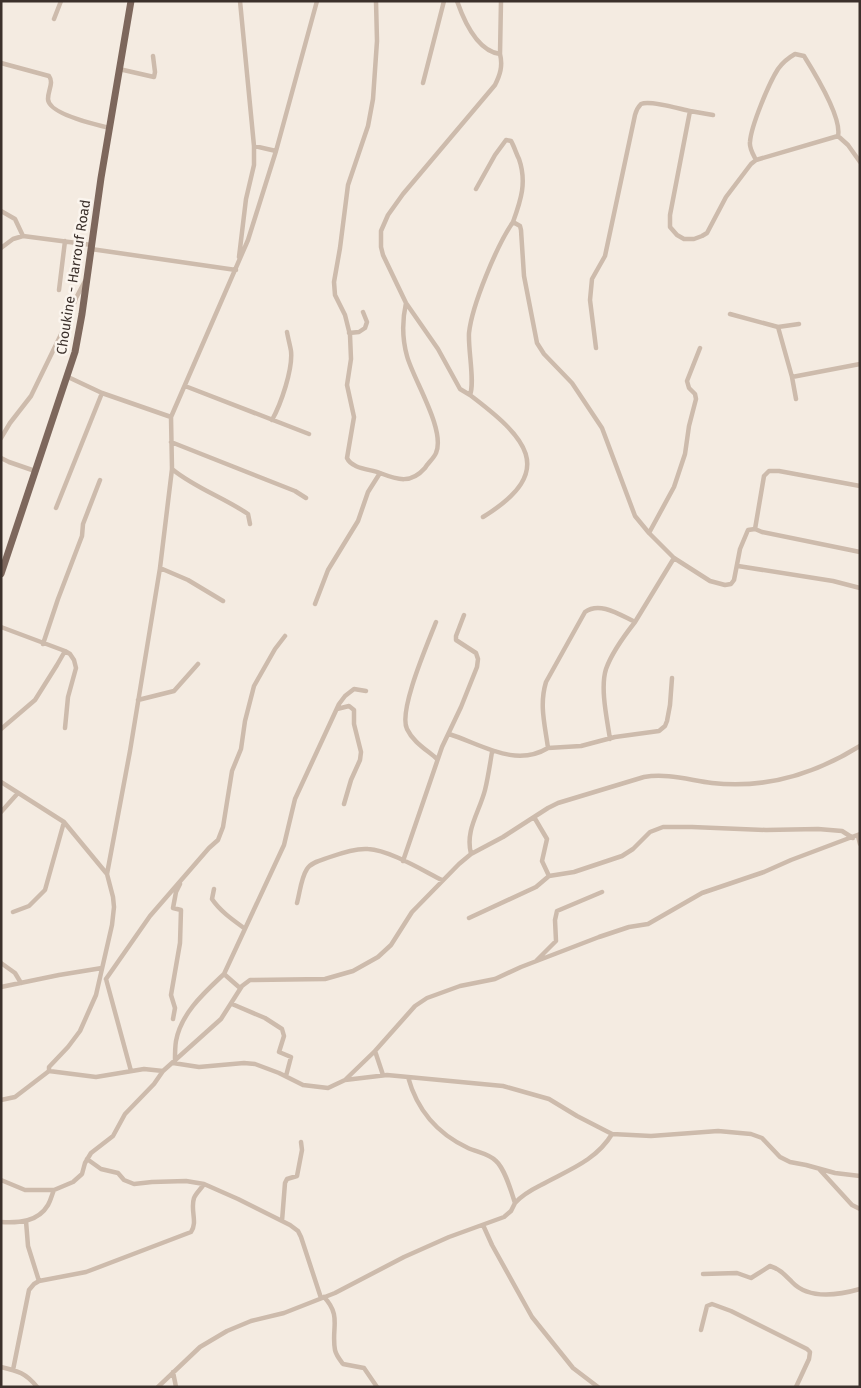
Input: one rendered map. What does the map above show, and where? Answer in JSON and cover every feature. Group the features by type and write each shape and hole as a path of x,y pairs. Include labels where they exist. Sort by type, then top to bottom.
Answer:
{"main road":[{"name":"Choukine - Harrouf Road","path":"1,574 68,377 77,342 131,2"}],"street":[{"path":"54,19 61,1"},
{"path":"238,264 246,199 254,165 254,146 240,1"},
{"path":"1,1100 14,1097 49,1071 49,1067 68,1048 80,1031 96,995 112,925 114,907 107,874 160,568 172,469 171,417 236,270 257,212 276,151 317,1"},
{"path":"376,1 377,42 373,100 368,126 348,185 334,282 335,296 345,315 350,333 351,359 347,385 354,417 347,458 352,464 395,478 414,478 433,458 437,448 432,416 407,356 402,328 406,303"},
{"path":"423,83 444,1"},
{"path":"457,1 467,23 481,45 489,51 500,54"},
{"path":"482,517 494,510 517,489 526,475 528,462 524,449 514,433 503,421 460,389 438,349 406,303 388,267 381,247 381,231 388,215 422,170 494,85 502,68 500,54 501,1"},
{"path":"756,160 750,143 769,85 784,61 795,54 804,56 814,73 839,126 838,136"},
{"path":"119,69 154,77 154,56"},
{"path":"1,63 49,76 51,82 48,100 52,107 81,121 110,128"},
{"path":"596,348 590,300 592,279 605,256 637,109 643,103 646,103 713,115"},
{"path":"690,111 670,215 670,227 677,235 684,239 694,239 707,233 726,197 745,169 756,160 838,136"},
{"path":"838,136 848,144 860,162"},
{"path":"470,395 472,387 469,359 470,326 487,274 513,222 522,197 524,178 522,168 510,141 506,140 499,149 476,189"},
{"path":"254,146 276,151"},
{"path":"1,211 15,218 24,236"},
{"path":"513,222 520,226 521,230 524,276 536,343 572,383 602,428 629,502 640,523 674,558 704,578 725,585 732,584 734,580 740,549 748,530 756,529 762,532 860,552"},
{"path":"1,248 13,239 24,236 65,241 236,270"},
{"path":"59,290 65,241"},
{"path":"1,438 31,396 70,318 76,298 88,276"},
{"path":"350,333 359,332 365,328 367,322 363,312"},
{"path":"730,314 778,327 799,324"},
{"path":"778,327 796,399"},
{"path":"272,420 280,403 290,365 291,353 287,332"},
{"path":"648,533 674,487 685,454 689,426 696,399 687,382 700,348"},
{"path":"792,377 860,364"},
{"path":"68,377 102,393 171,417"},
{"path":"184,386 310,434"},
{"path":"56,508 102,393"},
{"path":"171,442 294,491 306,498"},
{"path":"1,458 35,471"},
{"path":"172,469 196,486 248,514 250,524"},
{"path":"756,529 764,476 769,472 779,471 860,486"},
{"path":"315,604 328,570 358,521 368,492 380,473"},
{"path":"43,644 54,607 82,536 83,524 100,480"},
{"path":"610,738 604,693 606,669 617,647 635,622 674,558"},
{"path":"738,566 833,581 860,588"},
{"path":"160,568 188,580 223,601"},
{"path":"548,748 543,718 543,692 546,682 585,612 590,608 603,608 635,622"},
{"path":"403,861 437,759 462,707 478,659 476,653 456,640 464,615"},
{"path":"436,622 408,701 405,722 406,728 414,739 437,759"},
{"path":"1,627 65,651 74,660 76,668 68,697 65,728"},
{"path":"131,1071 106,979 150,916 218,840 226,814 232,771 240,750 254,686 275,649 285,636"},
{"path":"1,729 35,700 65,651"},
{"path":"138,700 174,691 198,664"},
{"path":"449,734 492,752 522,756 542,752 548,748 581,746 610,738 653,733 662,729 667,721 672,678"},
{"path":"174,1062 176,1039 188,1014 200,998 224,974 284,845 295,799 337,709 345,696 350,692 359,689 366,691"},
{"path":"337,709 349,706 354,710 354,724 361,752 360,760 351,780 344,804"},
{"path":"1,1180 25,1190 54,1190 80,1176 91,1153 113,1136 125,1114 164,1072 221,1019 232,1004 240,988 246,982 254,979 325,979 359,968 378,957 391,945 412,912 442,880 471,854 548,808 644,777 658,775 717,784 748,785 768,783 797,776 833,761 860,746"},
{"path":"471,854 468,844 470,830 485,789 492,752"},
{"path":"1,782 64,822 107,874"},
{"path":"1,812 18,793"},
{"path":"534,817 547,839 542,861 549,876"},
{"path":"13,912 29,906 44,890 64,822"},
{"path":"469,918 536,887 549,876 581,870 622,856 633,849 650,832 663,828 818,829 842,831 857,836"},
{"path":"857,836 860,844"},
{"path":"174,1062 199,1067 244,1063 255,1064 303,1085 328,1088 345,1080 375,1051 415,1006 427,998 460,986 494,979 606,935 629,927 648,924 702,893 857,836"},
{"path":"297,903 308,867 318,861 338,854 367,849 375,850 403,861 442,880"},
{"path":"172,1019 175,1008 171,996 180,943 181,910 173,908 176,892 182,879"},
{"path":"214,889 212,898 214,902 244,928"},
{"path":"536,961 556,941 555,920 557,911 602,892"},
{"path":"1,963 15,973 21,983"},
{"path":"1,987 59,974 102,968"},
{"path":"224,974 240,988"},
{"path":"100,978 106,979"},
{"path":"232,1004 265,1018 282,1029 284,1036 279,1052 291,1057 286,1076"},
{"path":"375,1051 383,1076"},
{"path":"49,1071 96,1077 144,1069 164,1072"},
{"path":"345,1080 383,1076 503,1086 537,1094 558,1103 577,1116 612,1134 651,1136 718,1130 751,1134 762,1138 780,1157 790,1162 835,1173 860,1176"},
{"path":"408,1077 421,1108 437,1128 457,1142 495,1159 499,1164 515,1203"},
{"path":"158,1387 200,1347 227,1331 251,1321 284,1313 349,1286 404,1257 449,1237 504,1216 511,1211 515,1203 526,1193 583,1163 604,1146 612,1134"},
{"path":"282,1221 285,1182 287,1179 297,1176 302,1150 301,1142"},
{"path":"87,1159 101,1169 118,1173 124,1180 134,1184 186,1181 204,1184 295,1228 300,1233 322,1297 334,1312 336,1320 335,1352 337,1356 343,1364 364,1368 377,1387"},
{"path":"820,1169 852,1204 860,1209"},
{"path":"13,1370 29,1290 34,1284 39,1281 86,1272 191,1232 194,1223 194,1197 204,1184"},
{"path":"1,1222 26,1221 34,1218 47,1207 54,1190"},
{"path":"26,1221 28,1246 39,1281"},
{"path":"483,1225 532,1317 573,1368 598,1387"},
{"path":"703,1274 737,1273 750,1278 770,1266 789,1277 792,1282 812,1293 833,1294 860,1289"},
{"path":"701,1330 707,1306 712,1304 731,1311 807,1349 810,1352 809,1359 796,1387"},
{"path":"1,1367 29,1377 36,1387"},
{"path":"173,1372 176,1387"}]}
